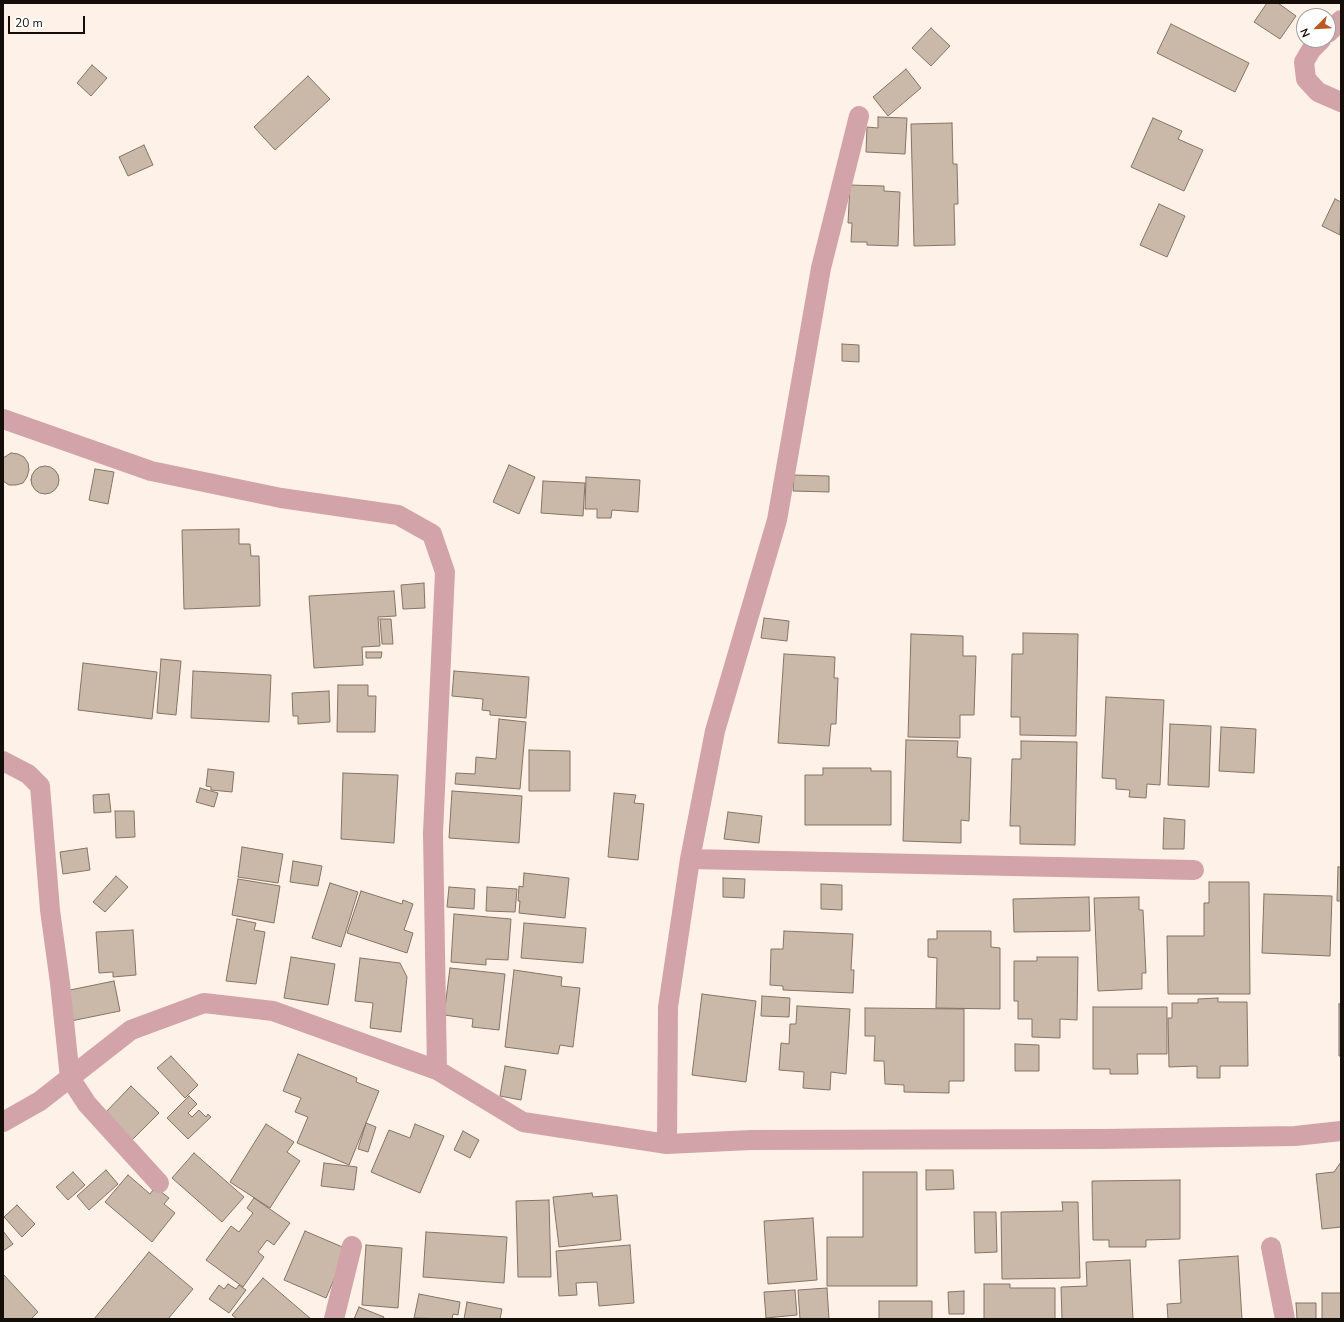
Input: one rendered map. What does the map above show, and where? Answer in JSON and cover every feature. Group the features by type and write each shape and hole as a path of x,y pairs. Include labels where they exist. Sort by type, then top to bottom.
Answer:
{"street":[{"path":"1313,48 1304,62 1306,79 1318,92 1341,102"},
{"path":"667,1144 668,1007 690,859 715,731 777,520 821,268 859,116"},
{"path":"3,419 151,471 281,498 398,515 432,534 445,572 433,833 438,1070"},
{"path":"3,761 28,774 40,786 50,910 70,1078 87,1104 160,1183"},
{"path":"690,859 1194,870"},
{"path":"3,1122 40,1101 131,1030 204,1003 273,1010 438,1070 523,1122 667,1144 751,1140 1101,1139 1280,1136 1341,1132"},
{"path":"334,1319 352,1246"},
{"path":"1271,1247 1285,1319"}],"building":[{"path":"1267,3 1278,3 1296,16 1280,39 1254,22"},
{"path":"1171,24 1249,63 1235,92 1157,53"},
{"path":"931,28 950,46 931,66 912,48"},
{"path":"92,65 107,78 91,96 77,83"},
{"path":"906,69 921,88 888,116 873,97"},
{"path":"308,76 330,99 275,150 254,127"},
{"path":"878,117 907,118 905,154 866,152 867,127 878,128"},
{"path":"1153,118 1182,131 1178,139 1203,150 1184,191 1131,167"},
{"path":"952,123 953,164 957,164 958,204 954,204 955,245 914,246 911,124"},
{"path":"144,145 153,165 128,176 119,157"},
{"path":"850,185 884,186 884,191 900,192 898,246 867,245 867,242 851,242 852,223 848,223"},
{"path":"1335,199 1341,202 1340,235 1322,226"},
{"path":"1159,204 1185,216 1167,257 1140,245"},
{"path":"842,344 859,345 859,362 842,361"},
{"path":"11,453 24,457 28,463 29,470 27,477 23,483 16,485 9,485 3,481 3,458"},
{"path":"509,465 535,477 519,514 493,502"},
{"path":"45,466 55,470 59,480 55,490 45,494 35,490 31,480 35,470"},
{"path":"95,469 114,472 108,504 89,500"},
{"path":"794,475 829,476 829,492 793,491"},
{"path":"586,477 640,480 638,512 612,510 611,518 597,518 597,509 585,509"},
{"path":"543,481 585,483 583,516 541,513"},
{"path":"239,529 239,544 250,544 251,556 259,556 260,606 184,609 182,530"},
{"path":"424,583 425,608 403,609 401,585"},
{"path":"394,591 396,616 378,617 380,646 362,647 363,665 314,668 309,596"},
{"path":"764,618 789,621 787,641 761,638"},
{"path":"380,619 391,619 393,644 382,644"},
{"path":"1023,633 1078,634 1076,736 1020,735 1020,717 1011,717 1012,654 1023,654"},
{"path":"911,634 963,636 963,656 976,656 974,715 960,715 960,738 908,737"},
{"path":"366,652 382,652 381,658 366,658"},
{"path":"784,654 835,657 834,678 838,678 836,724 831,724 829,746 778,743"},
{"path":"161,659 181,661 176,715 157,713"},
{"path":"83,663 157,672 152,719 78,710"},
{"path":"193,671 271,675 269,722 191,718"},
{"path":"454,671 529,677 526,718 490,715 490,711 482,710 483,699 452,696"},
{"path":"338,685 368,685 368,696 376,696 375,732 337,732"},
{"path":"329,691 330,722 298,724 298,716 293,716 292,693"},
{"path":"1106,697 1164,700 1160,785 1147,784 1146,798 1129,797 1130,790 1116,789 1116,779 1102,778"},
{"path":"499,719 526,722 520,789 455,784 456,773 475,774 476,757 496,759"},
{"path":"1170,724 1211,726 1209,787 1168,785"},
{"path":"1221,727 1256,729 1254,773 1219,771"},
{"path":"906,740 958,741 957,757 971,758 969,821 961,820 961,843 903,841"},
{"path":"1021,741 1077,742 1075,845 1020,844 1020,826 1010,826 1012,759 1021,759"},
{"path":"529,750 570,751 570,791 529,791"},
{"path":"823,768 871,768 871,771 891,771 891,825 805,825 805,775 823,775"},
{"path":"208,769 234,772 232,792 211,790 211,787 206,786"},
{"path":"343,773 398,775 394,843 341,839"},
{"path":"200,788 218,793 214,807 196,802"},
{"path":"452,791 522,796 519,843 449,838"},
{"path":"614,793 636,795 634,803 644,804 638,860 608,857"},
{"path":"109,794 111,812 94,813 93,795"},
{"path":"115,811 134,811 135,837 116,838"},
{"path":"728,812 762,816 759,843 724,839"},
{"path":"1164,818 1185,820 1184,849 1163,849"},
{"path":"242,847 283,854 278,883 238,877"},
{"path":"87,848 90,870 63,874 60,852"},
{"path":"293,861 322,866 318,886 290,882"},
{"path":"1338,867 1341,867 1341,901 1337,901"},
{"path":"524,873 569,878 565,918 519,913 519,886 523,887"},
{"path":"116,876 128,887 105,912 93,902"},
{"path":"723,878 745,879 744,898 723,897"},
{"path":"238,879 280,886 274,923 232,915"},
{"path":"1209,882 1249,882 1250,994 1168,994 1167,936 1204,936 1204,903 1209,903"},
{"path":"330,883 358,892 341,947 312,938"},
{"path":"821,884 842,885 842,910 821,909"},
{"path":"449,887 475,889 474,909 447,907"},
{"path":"487,887 517,889 515,912 486,911"},
{"path":"361,891 402,904 403,900 413,904 404,930 413,933 407,953 347,933"},
{"path":"1264,894 1332,896 1330,956 1262,953"},
{"path":"1089,897 1090,931 1014,932 1013,899"},
{"path":"1139,897 1139,910 1143,910 1146,973 1142,973 1142,989 1098,991 1094,898"},
{"path":"454,914 511,919 508,960 486,959 486,965 451,962"},
{"path":"237,919 256,923 254,930 265,932 256,984 226,981"},
{"path":"524,923 586,928 583,963 521,958"},
{"path":"133,930 136,975 113,977 113,972 99,973 96,932"},
{"path":"784,931 853,934 851,970 854,970 853,993 783,990 783,986 770,985 771,949 783,949"},
{"path":"937,931 991,931 991,947 1000,948 1000,1009 936,1008 937,958 928,957 928,939 937,939"},
{"path":"291,957 335,964 328,1005 284,998"},
{"path":"1037,957 1078,957 1077,1020 1060,1019 1060,1038 1032,1037 1032,1019 1018,1019 1018,1001 1014,1001 1014,961 1037,961"},
{"path":"360,958 400,963 407,977 401,1032 370,1028 373,1003 355,1001"},
{"path":"450,968 505,974 499,1030 472,1027 473,1019 444,1015"},
{"path":"514,970 562,977 561,986 580,988 573,1047 560,1045 558,1054 505,1047"},
{"path":"114,981 120,1011 71,1021 65,991"},
{"path":"702,994 756,1001 746,1082 692,1075"},
{"path":"762,996 790,998 789,1017 761,1016"},
{"path":"1218,998 1218,1002 1247,1002 1248,1066 1220,1066 1220,1078 1197,1078 1197,1066 1169,1067 1168,1018 1172,1018 1172,1003 1198,1003 1198,999"},
{"path":"1339,1004 1341,1004 1341,1056 1339,1056"},
{"path":"797,1006 850,1009 846,1074 831,1072 830,1090 803,1088 804,1072 779,1070 781,1043 789,1044 790,1024 796,1024"},
{"path":"1093,1007 1167,1007 1167,1054 1137,1054 1138,1074 1110,1074 1110,1069 1093,1069"},
{"path":"865,1008 964,1009 964,1081 949,1081 949,1093 904,1092 904,1085 885,1084 884,1061 874,1061 875,1036 865,1036"},
{"path":"1015,1044 1039,1045 1039,1071 1015,1071"},
{"path":"298,1054 357,1078 356,1082 379,1091 349,1165 297,1143 308,1117 295,1112 301,1098 283,1091"},
{"path":"171,1056 198,1085 185,1098 157,1068"},
{"path":"505,1066 526,1070 521,1100 500,1096"},
{"path":"131,1086 159,1113 131,1141 103,1115"},
{"path":"189,1096 197,1104 188,1113 192,1117 199,1110 206,1117 208,1114 211,1117 188,1139 167,1118"},
{"path":"366,1123 376,1127 368,1152 358,1149"},
{"path":"266,1124 294,1142 287,1152 300,1161 270,1208 230,1182"},
{"path":"415,1124 444,1136 420,1193 371,1172 389,1130 410,1138"},
{"path":"463,1131 479,1140 470,1158 454,1150"},
{"path":"194,1153 244,1197 222,1222 172,1178"},
{"path":"1341,1162 1341,1227 1322,1229 1316,1174 1334,1172"},
{"path":"324,1163 357,1167 354,1190 321,1186"},
{"path":"106,1170 118,1184 89,1210 77,1196"},
{"path":"926,1170 953,1170 954,1189 926,1190"},
{"path":"73,1172 85,1185 68,1200 56,1187"},
{"path":"863,1172 917,1172 917,1286 827,1286 827,1237 863,1237"},
{"path":"128,1175 150,1194 155,1187 169,1198 164,1204 175,1213 152,1242 105,1202"},
{"path":"1180,1180 1180,1239 1146,1240 1146,1247 1109,1247 1109,1240 1093,1240 1092,1181"},
{"path":"592,1193 593,1197 617,1195 621,1240 559,1247 553,1197"},
{"path":"254,1198 290,1223 274,1245 267,1240 258,1252 264,1257 243,1287 206,1260 231,1226 239,1232 253,1213 247,1208"},
{"path":"549,1200 551,1277 518,1277 516,1201"},
{"path":"1062,1202 1078,1202 1080,1278 1002,1279 1001,1212 1063,1211"},
{"path":"17,1205 35,1224 22,1237 4,1217"},
{"path":"974,1212 996,1212 997,1252 975,1253"},
{"path":"813,1218 817,1280 768,1284 764,1221"},
{"path":"3,1231 13,1244 3,1251"},
{"path":"305,1231 347,1249 326,1298 284,1280"},
{"path":"426,1232 507,1237 504,1283 423,1277"},
{"path":"366,1245 402,1248 398,1308 362,1305"},
{"path":"630,1245 634,1303 599,1306 597,1282 576,1283 577,1295 559,1296 556,1251"},
{"path":"149,1252 193,1289 168,1319 94,1319"},
{"path":"1238,1256 1242,1319 1168,1319 1167,1304 1181,1303 1179,1260"},
{"path":"1130,1260 1133,1319 1062,1319 1061,1287 1087,1286 1086,1262"},
{"path":"3,1274 38,1312 31,1319 3,1319"},
{"path":"263,1278 311,1319 237,1319 232,1315"},
{"path":"228,1284 236,1289 239,1285 246,1290 229,1313 209,1299 219,1285 224,1289"},
{"path":"984,1284 1010,1284 1010,1288 1055,1288 1055,1319 984,1319"},
{"path":"827,1288 829,1319 800,1319 798,1290"},
{"path":"795,1290 797,1315 766,1318 764,1292"},
{"path":"964,1291 964,1314 949,1314 948,1292"},
{"path":"1322,1293 1341,1293 1341,1319 1322,1319"},
{"path":"419,1294 460,1302 458,1315 453,1314 452,1319 414,1318"},
{"path":"879,1301 932,1301 932,1319 879,1319"},
{"path":"467,1302 502,1309 500,1319 464,1319"},
{"path":"1296,1303 1316,1303 1316,1319 1297,1319"},
{"path":"359,1307 384,1317 383,1319 354,1319"}]}
